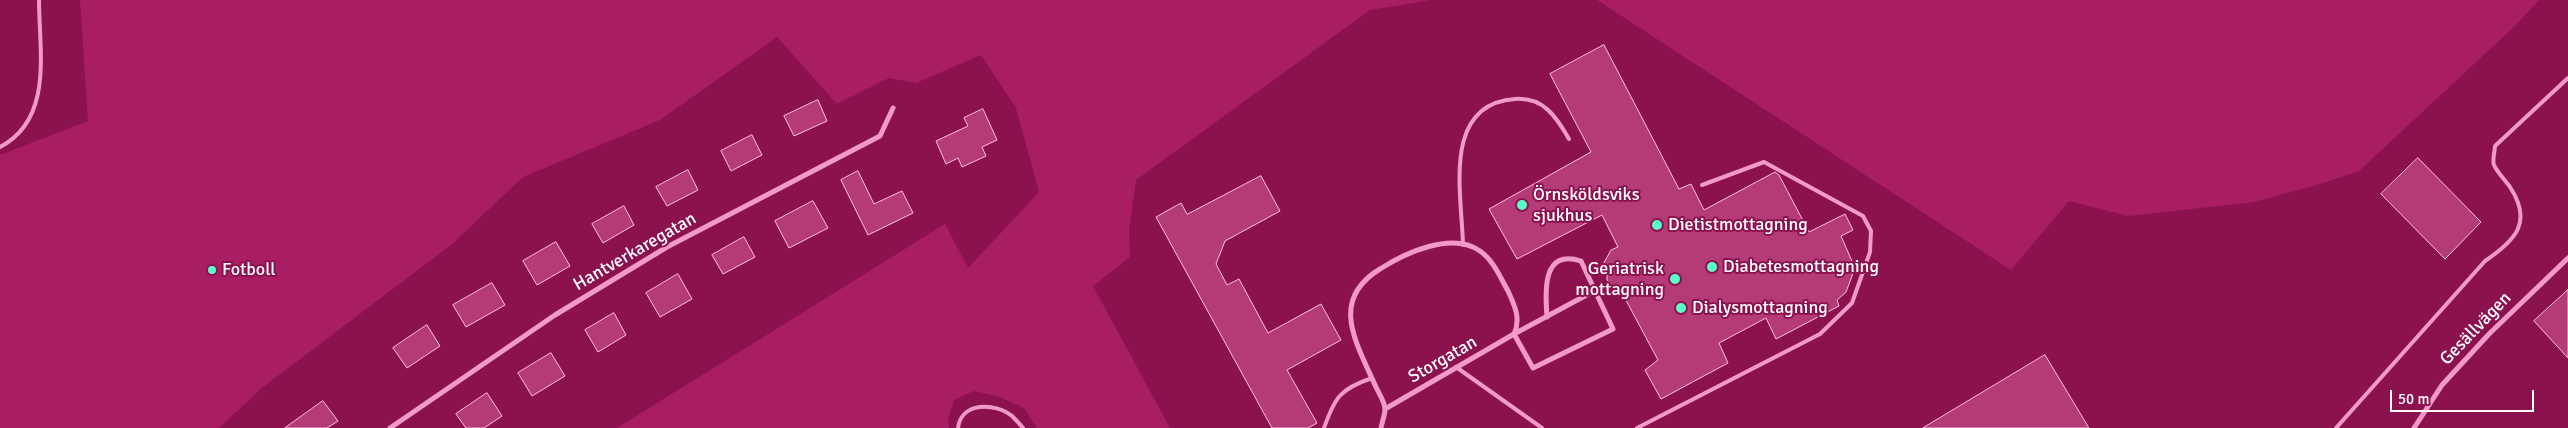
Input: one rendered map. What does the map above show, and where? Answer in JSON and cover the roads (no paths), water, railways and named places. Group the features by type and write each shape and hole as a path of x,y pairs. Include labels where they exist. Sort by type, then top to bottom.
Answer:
{"street":[{"name":"Hantverkaregatan","path":"390,428 554,315 668,247 880,136 893,108"},
{"path":"1381,428 1385,409 1351,326 1350,306 1360,286 1380,269 1431,246 1463,245 1480,251 1491,260 1516,310 1517,328 1514,334 1534,368 1613,329 1581,260 1573,258 1553,264 1547,279 1548,317"},
{"name":"Gesällvägen","path":"2414,428 2449,378 2489,334 2568,258"},
{"name":"Storgatan","path":"1385,409 1514,334 1596,290"}],"lane":[{"path":"0,147 28,125 39,95 39,0"},
{"path":"2336,428 2485,261 2503,249 2518,232 2522,217 2520,204 2494,164 2496,146 2568,78"},
{"path":"1463,245 1460,156 1467,129 1481,112 1493,104 1526,98 1541,103 1551,111 1569,138"},
{"path":"1637,428 1820,334 1852,303 1870,252 1871,231 1863,216 1764,162 1702,185"},
{"path":"1456,367 1542,428"},
{"path":"1324,428 1332,405 1341,392 1352,385 1372,378"},
{"path":"958,428 959,419 967,411 977,407 989,407 1012,416 1023,428"}],"place":[{"name":"Örnsköldsviks sjukhus","path":"1522,205"},
{"name":"Dietistmottagning","path":"1657,225"},
{"name":"Diabetesmottagning","path":"1712,267"},
{"name":"Fotboll","path":"212,270"},
{"name":"Geriatrisk mottagning","path":"1675,279"},
{"name":"Dialysmottagning","path":"1681,308"}]}
